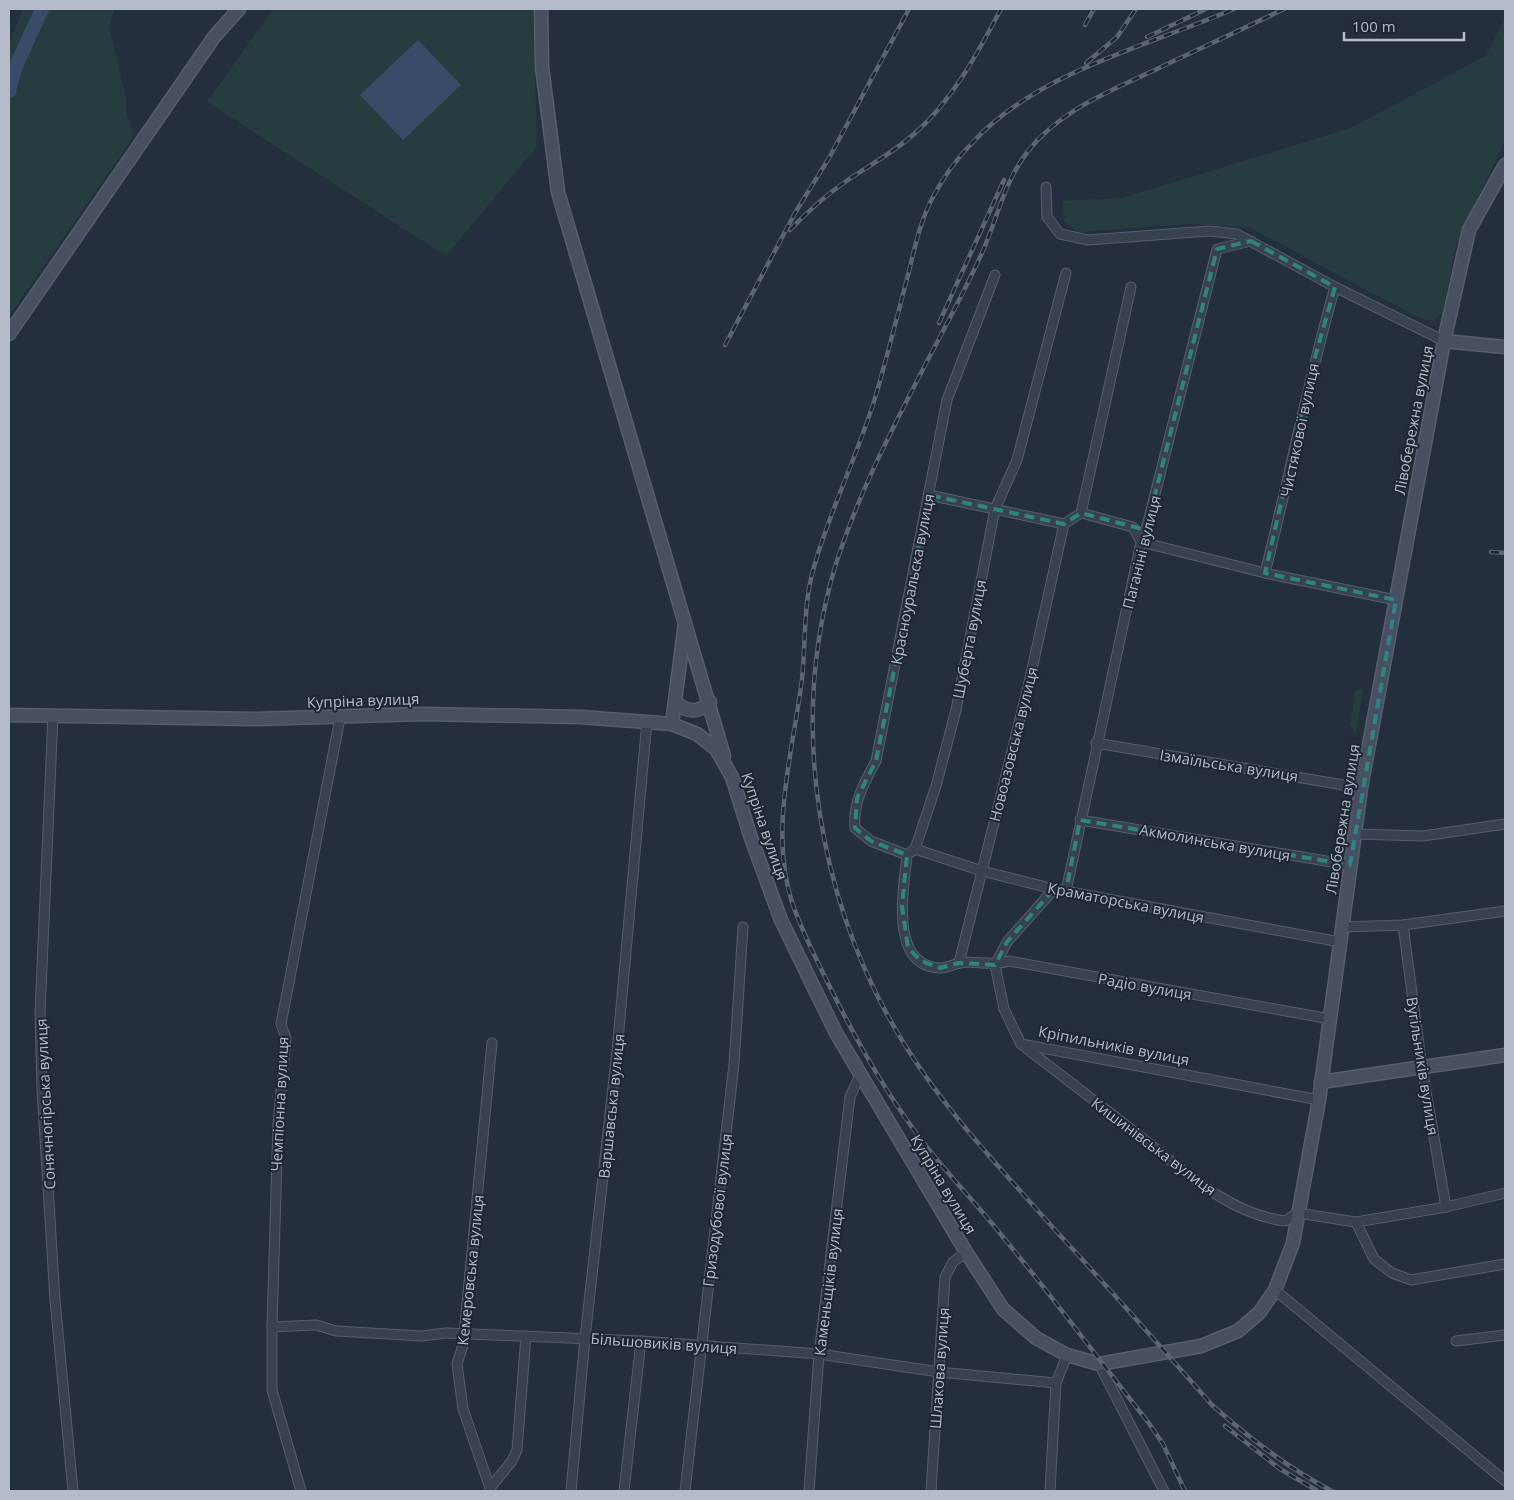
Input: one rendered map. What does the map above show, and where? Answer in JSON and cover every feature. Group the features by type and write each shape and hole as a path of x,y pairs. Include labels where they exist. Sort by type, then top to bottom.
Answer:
{"main road":[{"path":"9,334 214,37 239,9"},
{"path":"541,9 542,67 558,192 710,702 722,733 732,777"},
{"name":"Лівобережна вулиця","path":"1099,1364 1201,1346 1238,1331 1259,1313 1275,1290 1293,1243 1297,1212 1319,1100 1361,788 1444,341 1469,230 1505,165"},
{"path":"1444,341 1505,346"},
{"path":"672,724 685,618"},
{"path":"675,702 682,708 692,711 702,710 710,702"},
{"name":"Купріна вулиця","path":"9,715 255,719 340,718 354,715 423,714 581,716 647,720 672,724 697,734 716,749 732,777 751,838 781,920 836,1033 966,1252 1003,1309 1036,1338 1067,1355 1099,1364"},
{"path":"1321,1082 1505,1055"}],"street":[{"path":"1046,187 1047,217 1060,234 1088,240 1209,232 1237,234 1335,287 1444,341"},
{"name":"Паганіні вулиця","path":"1066,891 1140,542 1148,522 1217,249 1251,241"},
{"name":"Шуберта вулиця","path":"960,963 940,968 921,962 908,948 904,933 902,906 911,852 936,786 956,710 995,509 1017,460 1066,273"},
{"name":"Красноуральска вулиця","path":"911,852 871,841 855,828 854,814 862,787 876,761 947,400 995,275"},
{"path":"929,495 1064,524 1081,513 1131,287"},
{"name":"Чистякової вулиця","path":"1265,573 1290,472 1312,368 1335,287"},
{"path":"1081,513 1133,527 1140,542 1265,573 1396,600"},
{"name":"Новоазовська вулиця","path":"960,963 1028,687 1064,524"},
{"name":"Сонячногірська вулиця","path":"53,715 40,1013 42,1089 55,1300 73,1491"},
{"name":"Чемпіонна вулиця","path":"301,1491 272,1390 278,1124 286,1038 281,1024 340,718"},
{"name":"Варшавська вулиця","path":"571,1491 585,1338 617,1051 647,720"},
{"name":"Ізмаїльська вулиця","path":"1096,743 1361,788"},
{"name":"Акмолинська вулиця","path":"1080,820 1350,865"},
{"path":"1355,834 1423,836 1505,824"},
{"name":"Краматорська вулиця","path":"911,852 1054,889 1340,942"},
{"path":"995,965 1007,942 1054,889"},
{"path":"1342,927 1403,925 1505,911"},
{"name":"Вугільників вулиця","path":"1403,925 1422,1068 1446,1207"},
{"name":"Гризодубової вулиця","path":"685,1491 734,1064 743,927"},
{"name":"Радіо вулиця","path":"960,963 995,965 1009,961 1330,1019"},
{"name":"Кріпильників вулиця","path":"995,965 1004,1009 1021,1044 1319,1100"},
{"name":"Кемеровська вулиця","path":"490,1490 463,1409 458,1364 464,1334 492,1043"},
{"name":"Кишинівська вулиця","path":"1021,1044 1204,1186 1246,1211 1270,1219 1285,1221 1297,1212"},
{"name":"Каменьщіків вулиця","path":"809,1491 819,1354 850,1097 860,1075"},
{"path":"1297,1212 1356,1222 1446,1207 1505,1193"},
{"path":"1356,1222 1374,1259 1392,1273 1411,1280 1505,1264"},
{"name":"Шлакова вулиця","path":"931,1491 944,1277 953,1262 966,1252"},
{"path":"1275,1290 1505,1481"},
{"name":"Більшовиків вулиця","path":"272,1327 316,1326 336,1331 422,1336 446,1333 585,1338 701,1345 819,1354 939,1372 1056,1382"},
{"path":"1456,1341 1505,1335"},
{"path":"490,1490 512,1461 517,1450 526,1336"},
{"path":"624,1491 641,1341"},
{"path":"1050,1491 1056,1382 1067,1355"},
{"path":"1099,1364 1164,1491"}],"highlighted area":[{"path":"1251,241 1335,287 1312,368 1265,573 1396,600 1350,865 1080,820 1066,891 1054,889 1007,942 995,965 959,963 940,968 921,961 908,948 902,906 907,855 871,841 855,828 857,798 876,761 929,495 1064,524 1081,513 1146,530 1217,249"}],"green space":[{"path":"23,9 115,9 109,25 126,99 126,112 134,136 9,316 9,45"},
{"path":"273,9 533,9 537,146 446,256 207,102"},
{"path":"1505,17 1505,141 1456,245 1443,312 1432,322 1415,316 1249,227 1189,224 1077,232 1064,221 1063,201 1122,198 1351,128 1487,55"},
{"path":"1363,689 1356,733 1350,725 1354,692"}],"water":[{"path":"418,40 461,85 403,140 360,95"}],"waterway":[{"path":"9,91 16,66 42,9"}],"railway":[{"path":"725,345 795,213 829,158 909,9"},
{"path":"790,230 830,193 898,147 928,121 963,76 1001,9"},
{"path":"1085,25 1094,9"},
{"path":"1086,63 1117,37 1136,9"},
{"path":"1147,37 1206,9"},
{"path":"1185,1491 1163,1444 1148,1422 1022,1260 930,1151 876,1073 842,1010 796,913 785,875 783,819 785,791 802,679 806,609 810,581 821,544 871,411 919,233 925,214 937,189 962,154 974,141 1000,117 1030,96 1062,78 1096,63 1234,9"},
{"path":"1284,9 1089,102 1056,123 1041,136 1020,162 1007,187 975,269 884,447 862,494 843,542 821,627 814,688 813,750 819,812 832,872 850,931 874,988 903,1042 919,1067 995,1163 1212,1405 1269,1452 1300,1473 1332,1491"},
{"path":"939,323 1004,180"},
{"path":"1491,552 1505,553"},
{"path":"1225,1426 1280,1469 1316,1490"}]}
